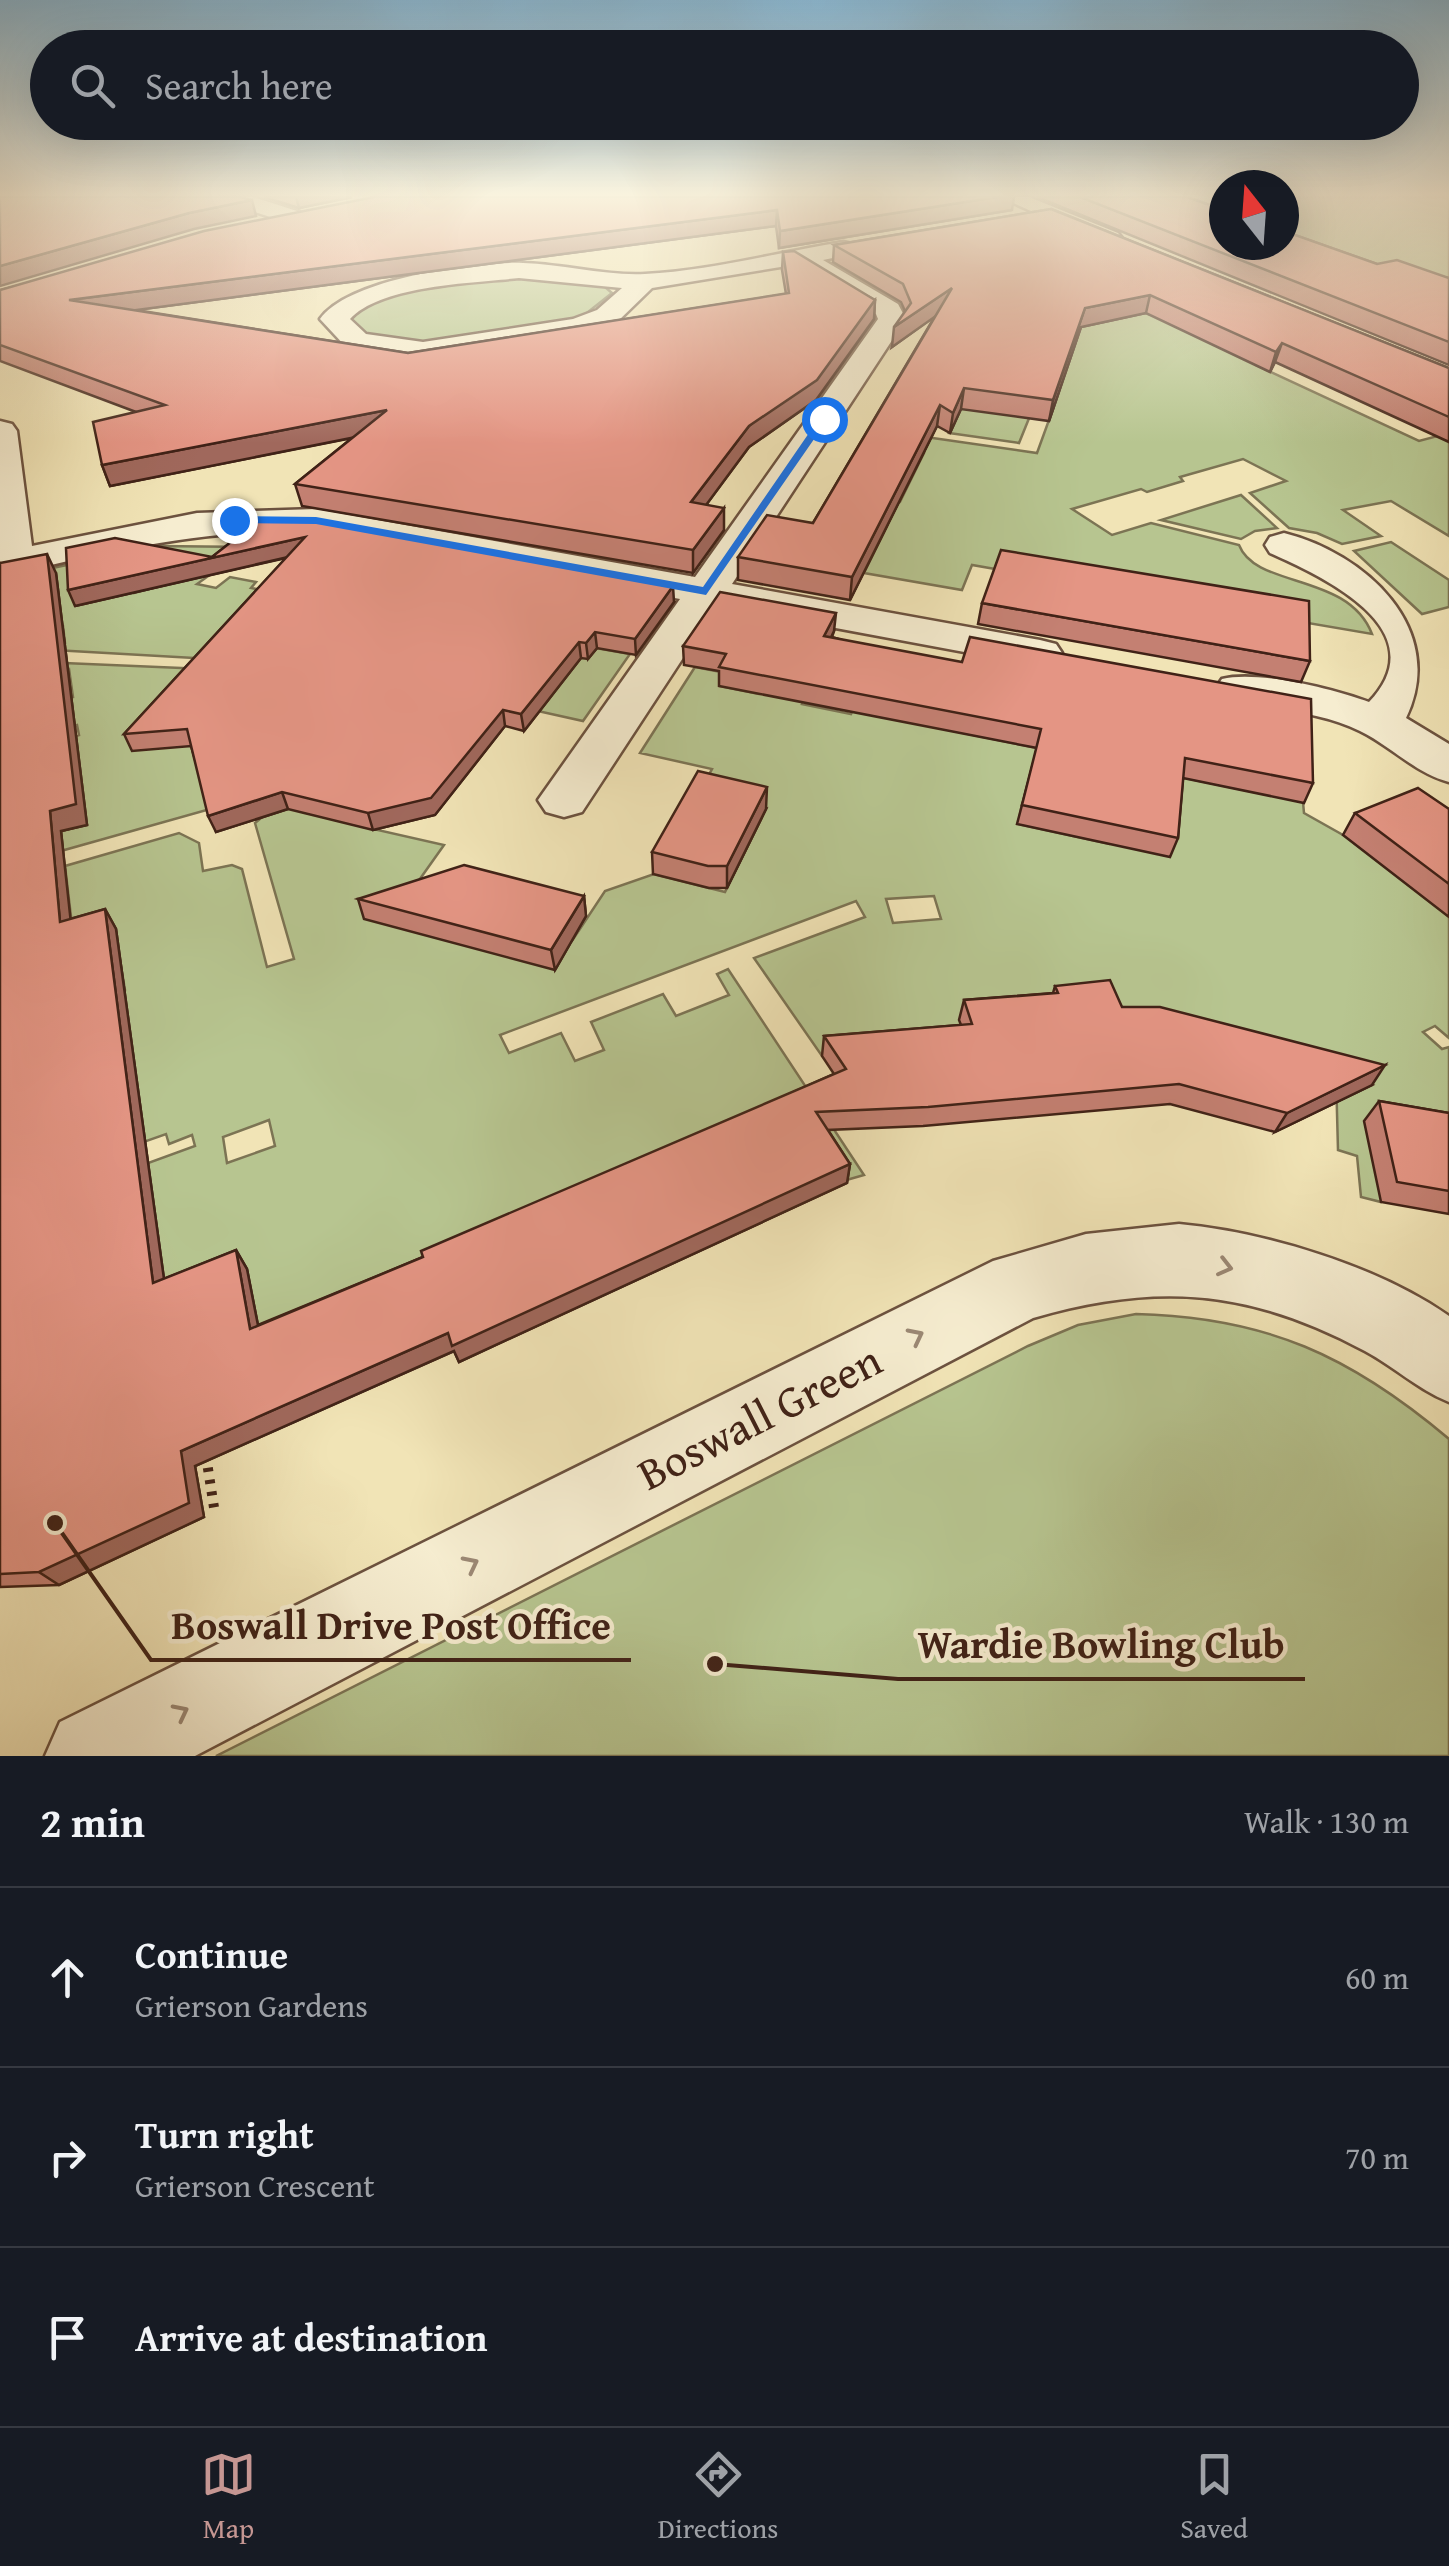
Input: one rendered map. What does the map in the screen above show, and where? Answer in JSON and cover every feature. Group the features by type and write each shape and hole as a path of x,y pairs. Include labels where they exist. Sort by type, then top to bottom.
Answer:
{"street":[{"path":"456,279 384,290 338,311 334,318 357,342 423,350 579,326 606,316 644,282"},
{"path":"619,279 644,282 662,279"},
{"path":"564,800 893,315 836,279"},
{"path":"0,432 7,563 214,522 292,518 1086,661"},
{"path":"1284,546 1361,583 1383,601 1406,632 1413,656 1406,688 1378,721"},
{"path":"1200,682 1336,706 1378,721 1449,766"},
{"name":"Boswall Green","path":"94,1756 1019,1286 1088,1267 1201,1260 1260,1276 1392,1324 1449,1363"}],"path":[{"path":"206,1456 215,1514"}],"green space":[{"path":"491,279 599,282 612,293 578,320 423,346 370,337 349,318 379,296"},
{"path":"858,279 1030,279 1292,357 1258,366 1419,441 1449,433 1449,536 1391,501 1343,510 1381,536 1342,544 1317,533 1289,528 1250,493 1286,481 1243,459 1180,477 1183,481 1147,492 1141,489 1072,509 1112,535 1151,523 1239,545 1249,559 1264,569 1343,600 1360,614 1372,634 972,565 962,590 864,573 887,526 893,501 900,502 924,453 884,431 1037,453 1053,409 1034,406 1019,443 949,433 993,342 902,287 878,291"},
{"path":"1381,279 1449,279 1449,303"},
{"path":"1241,495 1277,528 1255,531 1241,539 1161,520"},
{"path":"1391,542 1449,580 1449,607 1422,614 1354,551"},
{"path":"157,546 249,547 197,584 216,588 230,577 256,582 251,588 630,654 583,721 511,705 351,824 444,845 388,924 572,941 605,891 654,874 725,892 766,809 699,793 712,769 640,753 695,667 726,673 720,686 759,694 808,689 802,704 851,714 874,664 914,723 1303,802 1304,813 1343,835 1449,917 1449,1038 1435,1026 1423,1032 1442,1049 1449,1047 1449,1136 1381,1202 1361,1197 1357,1156 1338,1150 1336,1075 967,1044 822,1056 754,958 865,917 856,901 500,1035 509,1053 561,1033 575,1061 604,1050 591,1022 663,994 676,1016 729,995 717,974 728,969 864,1175 251,1350 167,1301 0,1217 195,1146 192,1135 169,1144 166,1134 101,1157 125,990 115,930 74,942 65,866 179,833 199,843 203,871 232,865 242,869 267,967 294,959 255,823 261,818 210,809 11,865 10,846 87,824 51,743 79,735 77,725 51,732 48,703 73,697 69,669 19,680 64,663 252,671 265,662 36,649 65,643 63,626 0,579 124,553 134,593 168,584","holes":["1022,804 1110,844 1018,824","934,896 941,919 893,923 886,899","269,1120 275,1146 227,1163 223,1137"]},
{"path":"1136,1314 1226,1323 1304,1346 1377,1385 1449,1439 1449,1756 216,1756 1028,1346 1078,1325"}],"building":[{"path":"38,279 235,279 69,300 408,353 789,293 787,279 840,279 875,300 817,380 749,426 691,502 724,508 693,550 295,484 387,410 102,465 93,422 165,405 0,345 0,290"},
{"path":"894,279 1226,279 1449,368 1449,417 1282,343 1276,352 1150,295 1085,308 1053,400 964,388 953,413 940,405 852,577 738,557 767,515 813,523 952,288 894,327 911,303 903,284"},
{"path":"1289,279 1449,279 1449,342"},
{"path":"311,519 673,586 635,639 595,632 586,643 579,642 521,714 503,710 431,798 368,813 282,792 208,816 187,729 124,734 305,537 68,590 66,548 115,538 212,557 259,520"},
{"path":"1001,550 1309,601 1310,661 982,603"},
{"path":"47,554 76,804 50,811 60,922 105,909 153,1283 236,1250 250,1329 423,1257 421,1251 846,1069 824,1036 972,1024 964,1000 1058,993 1055,986 1110,980 1122,1007 1160,1007 1385,1065 1287,1113 1179,1084 928,1107 816,1112 850,1164 452,1346 448,1333 181,1451 189,1503 39,1572 0,1574 0,563"},
{"path":"720,592 836,613 824,636 962,662 970,637 1311,699 1313,783 1185,758 1178,838 1022,805 1041,729 719,667 726,654 683,646"},
{"path":"698,771 767,787 727,866 708,866 652,852"},
{"path":"1418,788 1449,809 1449,884 1355,813"},
{"path":"464,865 584,896 551,950 358,899"},
{"path":"1379,1101 1449,1113 1449,1191 1397,1182"}],"place":[{"name":"Boswall Drive Post Office","path":"55,1523"},
{"name":"Wardie Bowling Club","path":"715,1664"}],"route":[{"path":"234,520 316,520 706,591 824,419"}]}
